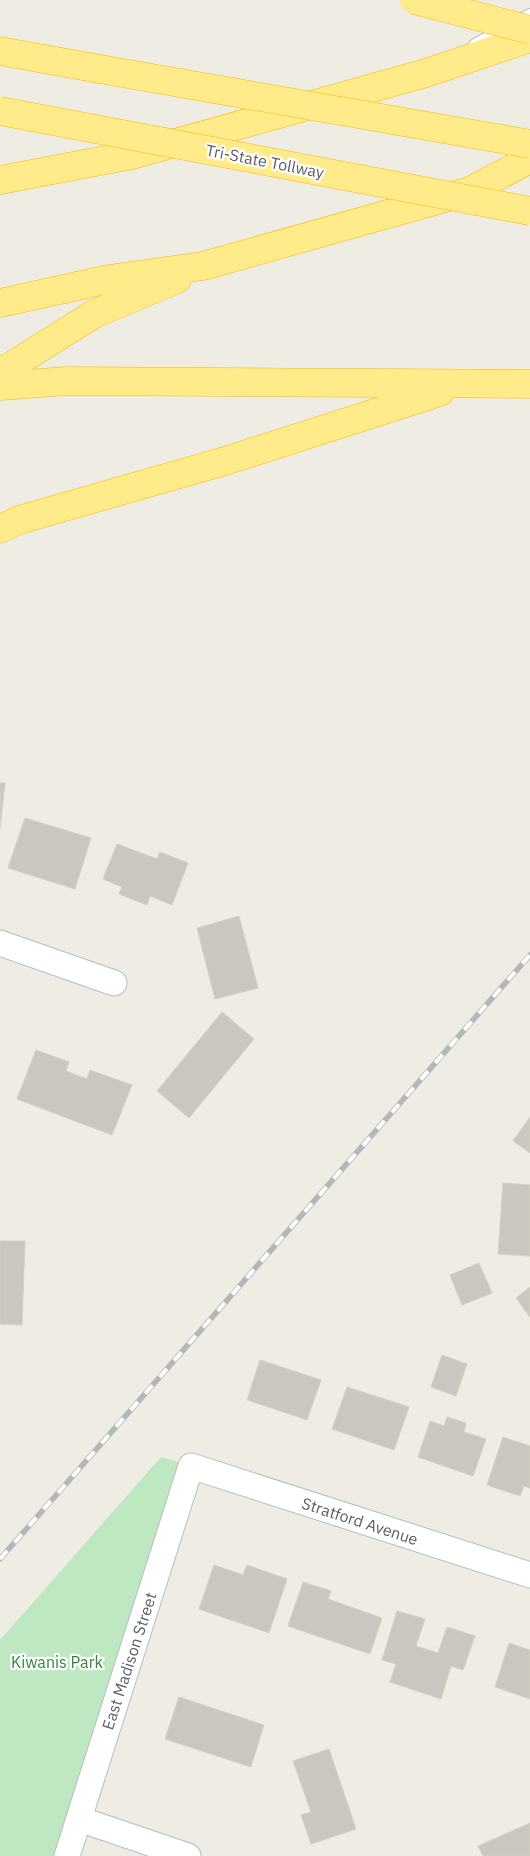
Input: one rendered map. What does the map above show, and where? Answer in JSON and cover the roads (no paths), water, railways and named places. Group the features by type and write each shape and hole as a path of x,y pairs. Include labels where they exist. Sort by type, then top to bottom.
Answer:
{"highway":[{"path":"414,0 530,30"},
{"path":"0,180 132,155 426,73 530,38"},
{"path":"0,51 530,144"},
{"name":"Tri-State Tollway","path":"0,111 530,211"},
{"path":"0,303 108,278 203,266 470,191 530,159"},
{"path":"0,373 94,314 180,278 203,266"},
{"path":"0,386 67,381 530,384"},
{"path":"0,529 19,520 224,460 464,384"}],"street":[{"path":"0,943 114,983"},
{"name":"Stratford Avenue","path":"191,1466 530,1575"},
{"name":"East Madison Street","path":"67,1856 191,1466"},
{"path":"79,1819 188,1856"}],"lane":[{"path":"426,73 530,14"}],"railway":[{"path":"0,1559 530,955"}],"park label":[{"name":"Kiwanis Park","path":"57,1662"}]}
